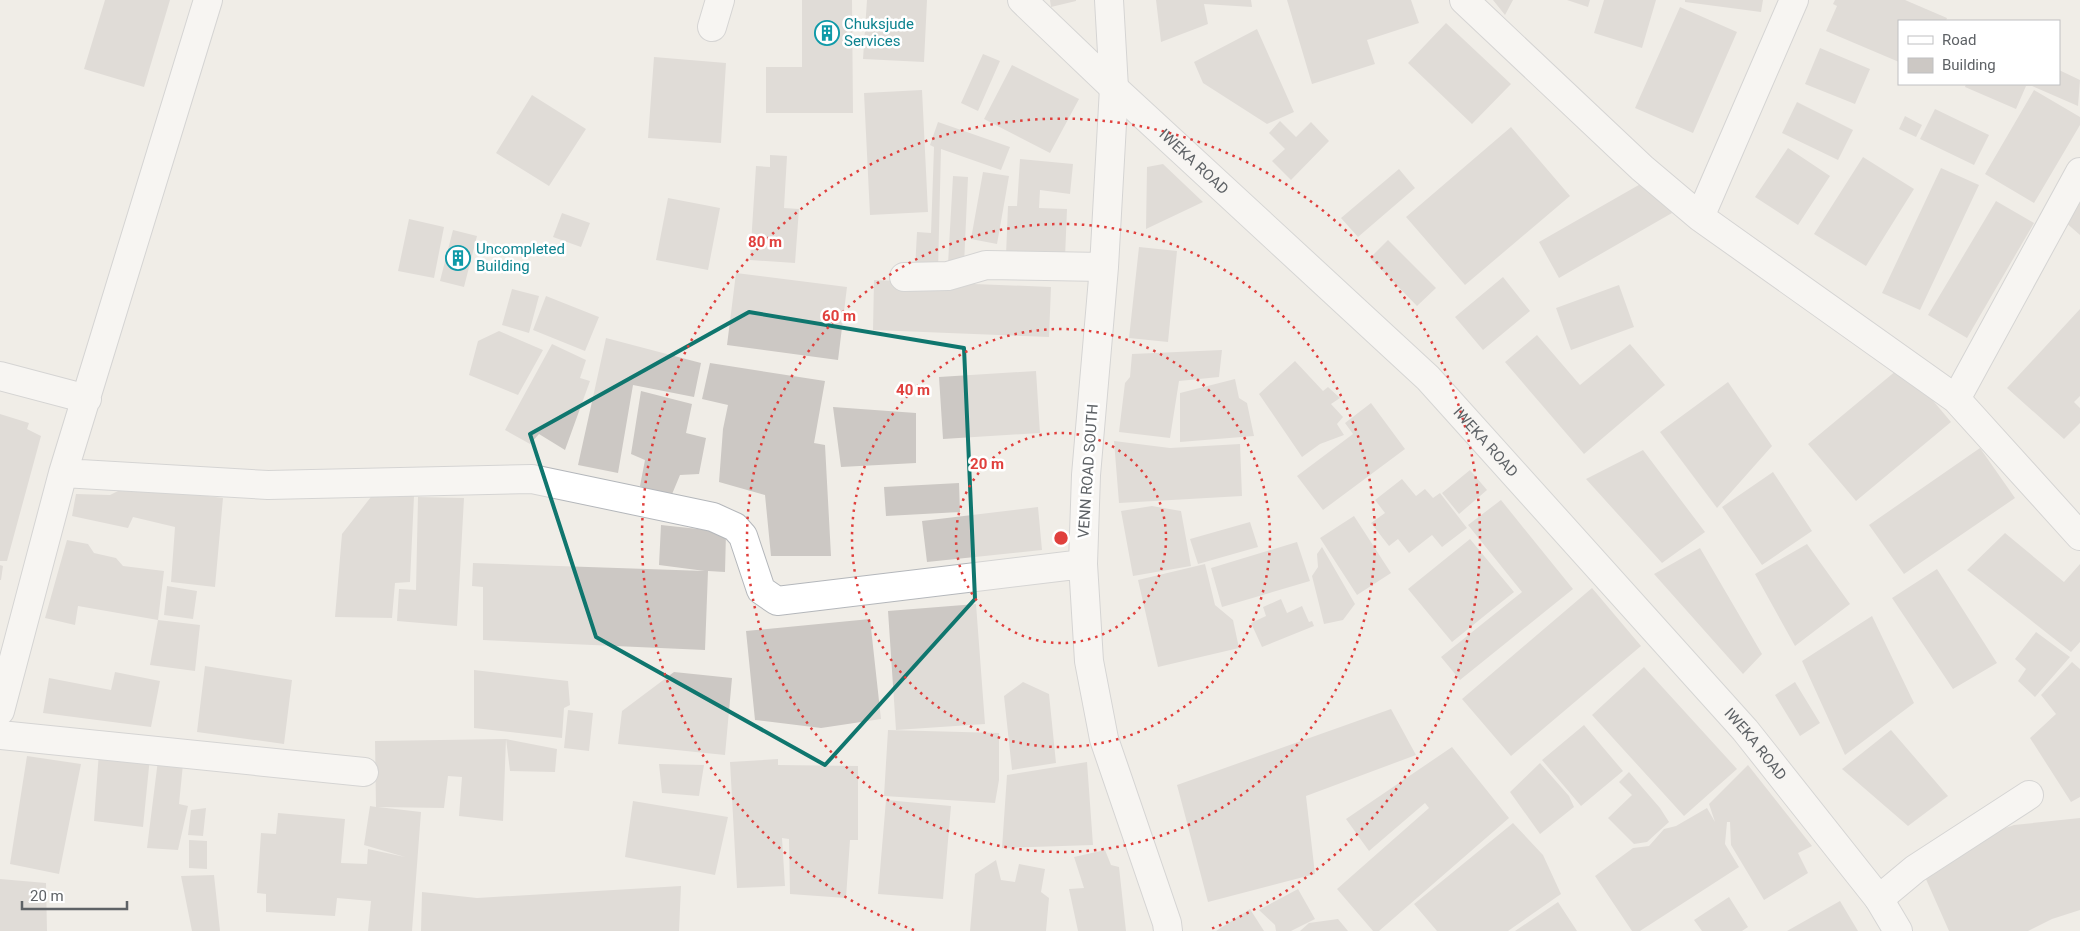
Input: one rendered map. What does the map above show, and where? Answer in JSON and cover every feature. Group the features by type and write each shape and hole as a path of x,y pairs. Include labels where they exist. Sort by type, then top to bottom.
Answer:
{"street":[{"path":"0,711 63,473 208,0"},
{"path":"712,27 720,0"},
{"name":"IWEKA ROAD","path":"1022,0 1114,88 1428,378 1745,730 1879,899 1898,931"},
{"name":"VENN ROAD SOUTH","path":"1109,0 1114,88 1104,267 1086,475 1082,564 1089,661 1104,739 1168,922 1168,931"},
{"path":"1464,0 1642,168 1700,217 1956,399 2080,536"},
{"path":"1700,217 1794,0"},
{"path":"1956,399 2080,172"},
{"path":"904,277 948,276 986,265 1104,267"},
{"path":"0,376 87,399"},
{"path":"63,473 268,485 532,480 713,517 735,527 743,536 760,590 777,601 1082,564"},
{"path":"0,735 364,772"},
{"path":"1879,899 1915,869 2029,795"}],"highlighted area":[{"path":"749,312 964,348 975,599 825,765 596,637 530,434"}],"building":[{"path":"105,0 170,0 144,87 84,69"},
{"name":"Chuksjude Services","path":"802,0 852,0 853,113 766,113 766,67 802,67"},
{"path":"867,0 927,0 924,62 863,59"},
{"path":"1050,0 1076,0 1076,1 1051,7"},
{"path":"1156,0 1251,0 1252,7 1204,4 1208,24 1161,42"},
{"path":"1287,0 1411,0 1419,23 1367,40 1375,64 1312,84"},
{"path":"1493,0 1513,0 1505,15"},
{"path":"1567,0 1590,0 1588,7"},
{"path":"1604,0 1656,0 1642,48 1594,33"},
{"path":"1685,0 1763,0 1761,12 1685,2"},
{"path":"1835,0 1905,0 1947,18 1946,20 1898,20 1898,62 1826,31 1837,6 1833,4"},
{"path":"1680,7 1737,32 1693,133 1635,108"},
{"path":"1446,23 1511,84 1472,124 1408,63"},
{"path":"1257,29 1294,112 1267,124 1203,83 1194,62"},
{"path":"1820,48 1870,69 1855,104 1805,84"},
{"path":"983,54 1000,61 978,111 961,103"},
{"path":"654,57 726,63 721,143 648,138"},
{"path":"1012,65 1079,99 1050,153 984,119"},
{"path":"2060,70 2080,80 2078,106 2032,86 2026,86 2016,109 1965,87 1966,85 2060,85"},
{"path":"922,90 928,212 870,215 864,93"},
{"path":"2034,90 2080,117 2080,125 2034,203 1985,174"},
{"path":"532,95 586,129 549,186 496,153"},
{"path":"1797,102 1853,130 1838,160 1782,133"},
{"path":"1935,109 1989,135 1974,165 1920,139"},
{"path":"1905,116 1922,125 1916,137 1899,129"},
{"path":"1280,121 1296,137 1311,122 1329,141 1291,180 1272,161 1285,149 1269,133"},
{"path":"938,122 1010,147 1001,170 941,149 938,272 915,270 917,232 931,233 934,147 930,145"},
{"path":"1511,127 1570,196 1465,285 1406,217"},
{"path":"1788,148 1830,176 1798,225 1755,197"},
{"path":"770,155 787,156 784,208 799,209 795,263 750,260 756,166 770,167"},
{"path":"1863,157 1914,189 1866,266 1814,234"},
{"path":"1020,159 1073,164 1070,194 1040,190 1039,208 1067,209 1065,258 1006,255 1008,206 1017,206"},
{"path":"1163,164 1203,202 1146,229 1147,167"},
{"path":"1941,168 1979,185 1920,310 1882,293"},
{"path":"1399,169 1415,188 1358,237 1341,218"},
{"path":"983,172 1009,176 997,244 971,239"},
{"path":"953,176 968,177 964,265 948,264"},
{"path":"1651,178 1672,213 1559,278 1539,242"},
{"path":"668,198 720,208 708,270 656,260"},
{"path":"1996,201 2034,223 1967,338 1928,315"},
{"path":"2080,203 2080,235 2064,221"},
{"path":"562,213 590,223 581,247 553,237"},
{"path":"409,219 444,227 434,278 398,271"},
{"name":"Uncompleted Building","path":"453,230 477,236 464,287 440,281"},
{"path":"1388,240 1436,288 1417,306 1370,258"},
{"path":"1139,247 1177,251 1168,342 1129,338"},
{"path":"736,273 847,287 838,360 727,345"},
{"path":"1503,277 1530,311 1483,350 1455,317"},
{"path":"874,280 1051,287 1049,337 873,330"},
{"path":"1619,285 1634,327 1571,350 1556,308"},
{"path":"512,289 539,296 529,333 502,325"},
{"path":"546,296 599,317 585,351 533,330"},
{"path":"2080,309 2080,396 2074,402 2080,408 2080,423 2064,439 2007,388"},
{"path":"499,331 543,350 518,395 469,375 478,341"},
{"path":"1537,335 1580,385 1630,344 1665,385 1584,454 1505,362"},
{"path":"606,338 701,363 694,397 633,385 618,473 578,465"},
{"path":"552,344 586,360 580,378 590,381 565,450 539,434 530,444 505,430"},
{"path":"1222,350 1219,377 1179,381 1170,438 1119,432 1125,383 1130,377 1132,354"},
{"path":"1295,361 1323,391 1328,387 1340,398 1331,404 1343,417 1337,424 1344,435 1320,444 1302,457 1259,394"},
{"path":"710,363 825,381 814,443 825,445 831,556 771,556 765,495 719,482 723,429 728,405 702,399"},
{"path":"1903,365 1951,422 1856,501 1808,444"},
{"path":"1036,371 1040,433 943,439 939,377"},
{"path":"1235,379 1239,398 1247,403 1254,436 1180,442 1180,393"},
{"path":"1728,382 1772,446 1717,508 1660,432"},
{"path":"641,391 692,404 686,433 706,438 699,474 680,475 670,499 640,486 645,460 631,454"},
{"path":"1371,403 1405,449 1323,510 1297,476 1353,434 1345,423"},
{"path":"833,407 916,413 916,463 841,467"},
{"path":"0,414 29,423 27,429 41,436 7,561 0,561"},
{"path":"1114,441 1170,448 1240,444 1242,496 1119,503"},
{"path":"1980,448 2015,498 1904,574 1869,525"},
{"path":"1643,450 1705,532 1662,563 1586,479"},
{"path":"1470,470 1487,490 1459,514 1442,493"},
{"path":"1773,472 1812,531 1762,565 1722,507"},
{"path":"1402,479 1416,496 1425,489 1433,498 1440,493 1467,528 1442,547 1432,535 1409,553 1398,539 1389,546 1371,523 1385,513 1375,500"},
{"path":"959,483 960,512 886,516 884,487"},
{"path":"128,486 223,498 215,587 171,582 175,527 133,517 128,528 72,516 76,494 110,495"},
{"path":"374,493 414,496 410,582 395,583 392,618 335,617 342,534"},
{"path":"418,497 464,498 457,626 397,621 399,589 416,590"},
{"path":"1501,500 1573,589 1460,680 1441,657 1522,592 1468,525"},
{"path":"1152,506 1181,511 1191,566 1133,576 1121,511"},
{"path":"1038,507 1042,550 927,562 922,521"},
{"path":"1354,516 1391,573 1357,595 1320,538"},
{"path":"1250,522 1258,547 1198,564 1190,539"},
{"path":"661,525 726,532 725,572 708,571 705,650 483,640 483,587 472,586 473,563 705,571 659,565"},
{"path":"2005,533 2064,582 2080,564 2080,642 2071,652 1967,570"},
{"path":"1470,539 1514,592 1452,642 1408,589"},
{"path":"67,540 88,544 94,553 116,558 123,566 164,571 158,620 78,606 75,625 45,618"},
{"path":"1297,542 1310,581 1222,607 1211,568"},
{"path":"1807,544 1850,604 1795,646 1755,574"},
{"path":"1322,547 1355,604 1343,620 1324,624 1312,576 1318,567 1317,554"},
{"path":"1700,548 1762,654 1743,674 1654,574"},
{"path":"1205,564 1215,605 1233,620 1239,648 1158,667 1138,580"},
{"path":"0,565 3,566 1,580 0,580"},
{"path":"1937,569 1997,663 1953,689 1892,598"},
{"path":"167,586 197,591 193,619 164,615"},
{"path":"1592,588 1641,646 1511,756 1462,699"},
{"path":"1281,599 1287,613 1302,606 1309,622 1312,621 1314,626 1262,647 1251,623 1266,616 1263,607"},
{"path":"976,604 985,724 896,730 888,611"},
{"path":"1872,616 1914,703 1845,755 1802,661"},
{"path":"870,619 881,719 821,728 755,720 746,631"},
{"path":"158,620 200,625 195,671 150,665"},
{"path":"2036,632 2070,657 2035,697 2018,681 2026,669 2015,659"},
{"path":"2072,662 2080,669 2080,797 2071,802 2030,738 2056,714 2041,695"},
{"path":"205,666 292,680 284,744 197,732"},
{"path":"1644,667 1737,769 1684,816 1592,715"},
{"path":"474,670 568,681 570,705 564,708 562,738 474,728"},
{"path":"115,672 160,681 151,727 43,713 49,678 111,690"},
{"path":"674,672 732,678 725,755 618,744 622,711"},
{"path":"1023,682 1049,694 1056,763 1012,770 1004,696"},
{"path":"1795,682 1820,723 1800,736 1775,695"},
{"path":"1391,709 1416,755 1306,796 1315,874 1208,902 1177,785"},
{"path":"568,710 593,713 589,751 564,748"},
{"path":"1584,725 1623,771 1581,806 1542,760"},
{"path":"888,730 999,733 999,780 995,803 884,796"},
{"path":"1891,730 1948,796 1908,826 1842,769"},
{"path":"506,739 557,749 555,772 510,771"},
{"path":"506,739 503,821 459,816 462,777 448,776 444,808 378,807 421,812 412,931 368,931 371,901 337,898 335,916 266,912 266,894 257,893 261,833 276,834 278,813 345,819 341,863 367,864 368,849 405,857 364,845 370,806 376,807 375,741"},
{"path":"1452,747 1509,818 1379,931 1373,931 1337,889 1429,808 1425,803 1369,851 1346,819"},
{"path":"99,752 150,757 143,827 94,821"},
{"path":"27,756 81,764 59,874 10,864"},
{"path":"778,759 778,765 858,766 858,840 850,840 846,898 790,894 789,839 782,838 785,886 737,888 730,762"},
{"path":"158,760 183,764 179,804 188,806 178,850 147,848"},
{"path":"1087,762 1093,845 1002,848 1007,775"},
{"path":"1540,763 1569,796 1574,807 1540,834 1510,792"},
{"path":"659,764 704,765 699,796 662,793"},
{"path":"1748,765 1812,846 1798,853 1808,873 1764,900 1731,845 1730,822 1727,822 1725,844 1739,867 1640,931 1632,931 1595,876 1633,848 1649,846 1664,829 1676,826 1707,808 1715,822 1709,804"},
{"path":"1629,772 1660,808 1669,822 1647,842 1634,844 1608,818 1632,795 1619,782"},
{"path":"886,800 951,806 943,899 878,894"},
{"path":"633,801 728,817 715,875 625,857"},
{"path":"206,808 203,836 188,835 191,810"},
{"path":"2080,818 2080,910 2052,919 2028,931 1949,931 1917,859 2014,825"},
{"path":"1513,823 1543,855 1561,894 1508,931 1437,931 1414,904"},
{"path":"189,840 207,841 207,869 189,868"},
{"path":"1105,850 1111,865 1119,867 1126,931 1078,931 1069,889 1084,888 1074,857"},
{"path":"996,860 1001,880 1015,882 1019,864 1045,869 1041,892 1049,898 1046,931 970,931 975,874"},
{"path":"214,875 220,931 192,931 181,876"},
{"path":"0,879 46,883 47,931 0,931"},
{"path":"681,886 679,931 421,931 422,892 477,898"},
{"path":"1298,889 1315,919 1291,931 1276,931 1275,925 1259,910"},
{"path":"1729,897 1748,927 1742,931 1702,931 1694,920"},
{"path":"1840,901 1858,931 1787,931"},
{"path":"1558,902 1577,931 1515,931"},
{"path":"1250,909 1264,931 1216,931"},
{"path":"1338,919 1348,931 1300,931 1309,923"}],"place":[{"name":"Chuksjude Services","path":"827,33"},
{"name":"Uncompleted Building","path":"458,258"}]}
